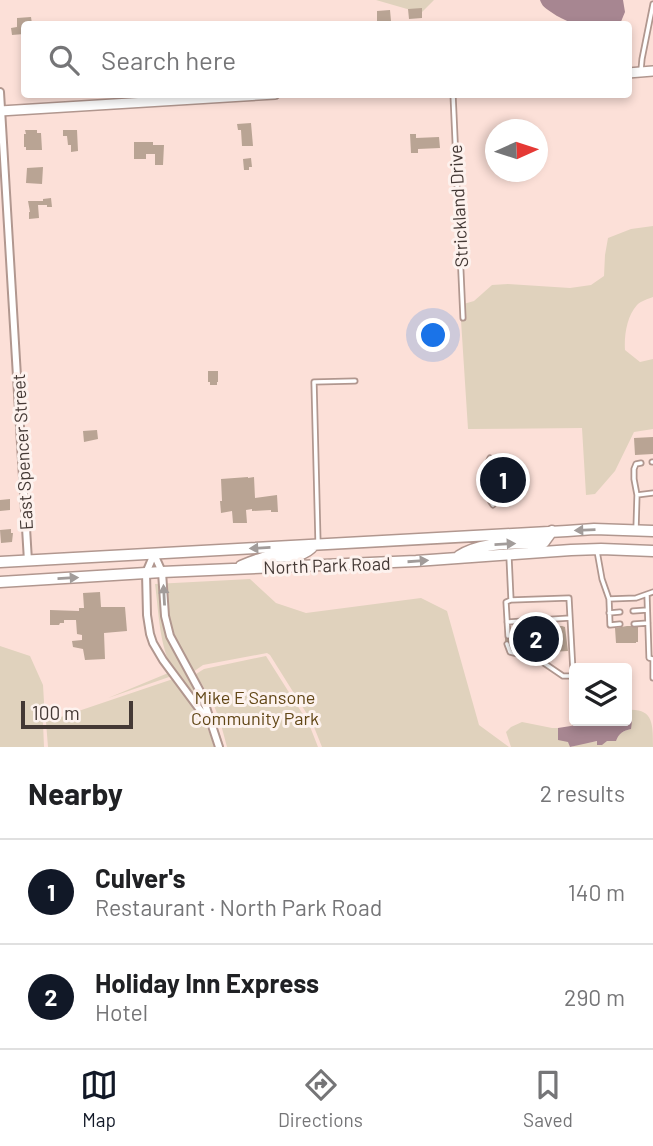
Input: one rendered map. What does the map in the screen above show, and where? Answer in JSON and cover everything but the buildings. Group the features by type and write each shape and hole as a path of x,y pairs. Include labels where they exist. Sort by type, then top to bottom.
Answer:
{"main road":[{"name":"North Park Road","path":"0,562 594,529 653,531"},
{"path":"456,558 470,549 484,545 544,542 552,531"},
{"path":"230,569 265,558 298,556 316,544"},
{"name":"North Park Road","path":"0,582 597,549 653,551"}],"street":[{"path":"632,73 653,71"},
{"name":"East Spencer Street","path":"0,92 28,561"},
{"path":"1,111 211,98"},
{"path":"154,554 162,572 165,616 170,636 202,695 219,747"},
{"path":"154,554 146,573 148,618 153,643 213,726"},
{"path":"148,618 165,616"},
{"path":"164,661 176,651"}],"lane":[{"path":"640,72 653,4"},
{"name":"Strickland Drive","path":"453,98 463,318"},
{"path":"316,544 314,382 355,381"},
{"path":"490,458 486,465 488,500 493,505"},
{"path":"635,530 634,469 636,464 640,463"},
{"path":"646,488 647,494"},
{"path":"636,495 653,493"},
{"path":"597,549 602,579 609,599 610,625 620,625"},
{"path":"509,554 510,600"},
{"path":"609,599 653,592"},
{"path":"647,595 649,658 653,660 653,678"},
{"path":"508,636 506,602 569,598 572,676 563,676 538,659 510,652 508,644"},
{"path":"633,611 647,610"},
{"path":"609,613 620,612"},
{"path":"507,622 570,618"},
{"path":"634,624 648,623"}],"green space":[{"path":"376,0 434,0 421,13"},
{"path":"653,226 653,297 640,302 634,309 627,326 625,350 640,362 653,359 653,429 634,432 615,471 595,494 586,495 582,428 468,429 460,305 474,301 492,285 570,288 591,285 604,276 608,238 631,229"},
{"path":"250,579 276,603 306,613 421,598 447,611 479,725 509,747 322,747 312,722 267,653 203,665 193,672 192,676 211,710 224,747 217,747 207,719 172,676 108,698 173,671 162,640 155,584"},
{"path":"0,646 30,656 43,685 44,747 0,747"},
{"name":"Mike E Sansone Community Park","path":"266,656 309,724 318,747 227,747 213,703 196,674 204,669"},
{"name":"Mike E Sansone Community Park","path":"173,679 203,720 214,747 48,747 46,722"},
{"path":"632,710 647,714 652,724 653,747 571,747 588,742 616,740 631,729"},
{"path":"522,722 558,728 558,734 569,742 570,747 511,747 506,732"}],"shaded area":[{"path":"540,0 623,0 625,12 621,21 568,21"},
{"path":"631,726 631,729 618,736 616,741 597,745 597,741 570,747 568,742 558,740 558,728"}],"place":[{"name":"Culver's","path":"503,480"},
{"name":"Holiday Inn Express","path":"536,639"}]}
